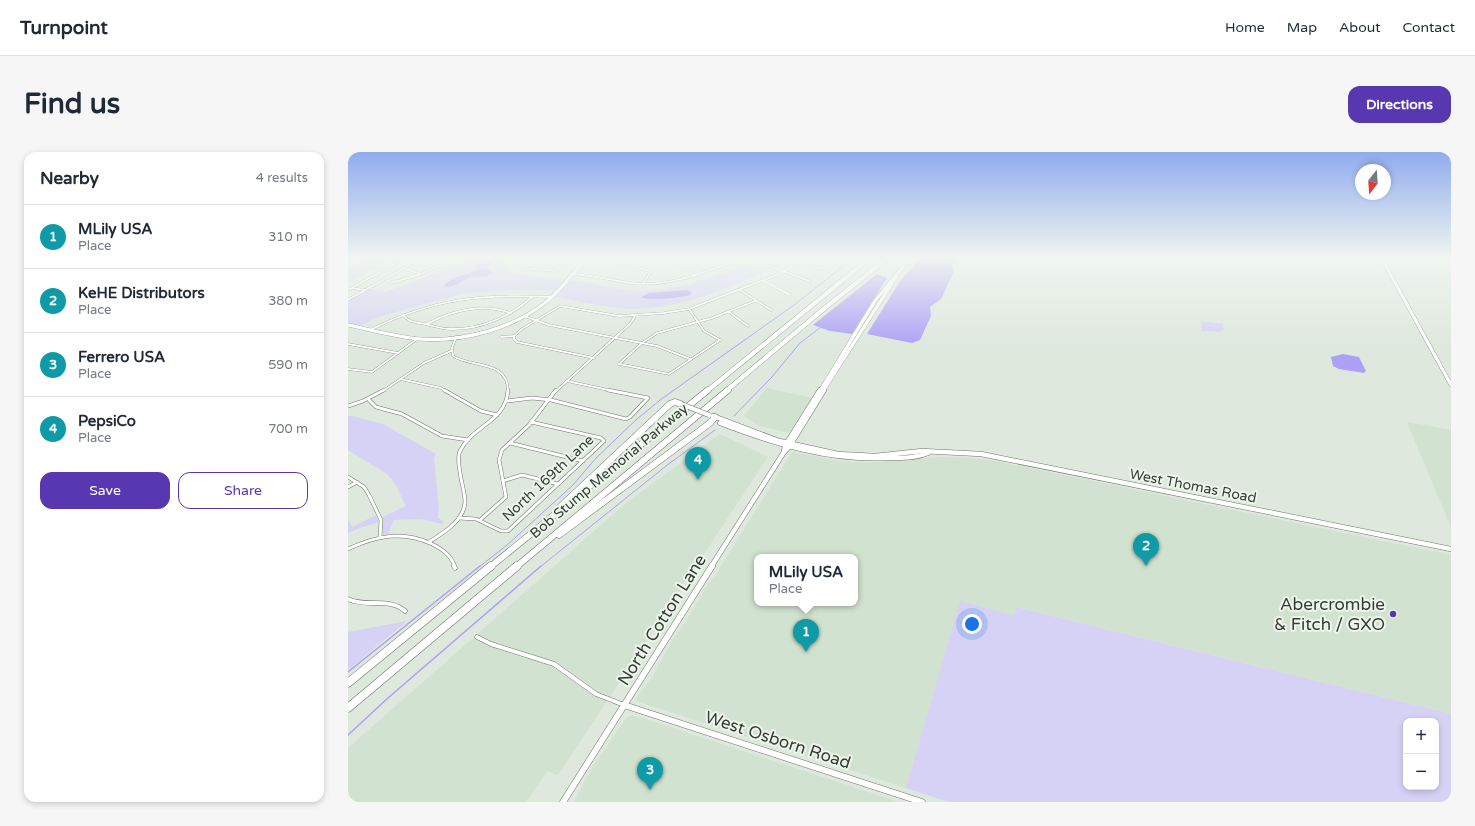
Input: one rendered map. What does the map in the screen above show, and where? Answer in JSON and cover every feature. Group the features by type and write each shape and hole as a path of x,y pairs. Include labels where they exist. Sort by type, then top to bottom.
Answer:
{"highway":[{"name":"Bob Stump Memorial Parkway","path":"348,683 834,287"},
{"name":"Bob Stump Memorial Parkway","path":"348,708 851,287"},
{"path":"495,564 582,487 670,404 675,402 681,404"},
{"path":"475,602 585,515 713,420 720,423"}],"main road":[{"path":"348,325 418,339 456,337 489,330 524,316 539,308 559,287"},
{"name":"North Cotton Lane","path":"563,802 784,452 835,365 884,287"},
{"name":"North Cotton Lane","path":"788,445 813,411 890,287"},
{"path":"1398,287 1451,385"},
{"path":"813,411 812,408 816,402 814,400"},
{"name":"West Thomas Road","path":"681,404 709,415 713,420 753,432 788,445"},
{"name":"West Thomas Road","path":"720,423 822,455 863,460 904,457 929,452 980,454 1451,550"},
{"name":"West Osborn Road","path":"624,705 922,802"}],"street":[{"path":"348,300 370,287"},
{"path":"501,337 514,336 560,306 608,315 635,316 689,309 747,287"},
{"path":"776,287 790,295"},
{"path":"348,290 352,288 365,290"},
{"path":"740,290 771,310"},
{"path":"370,330 403,315 467,298 505,295 550,297"},
{"path":"403,315 406,319 427,324 447,328 459,328 485,322 510,313 522,307 532,297"},
{"path":"689,309 697,322 709,335 720,340 669,374 619,364 642,343 657,333 697,322 729,312 755,301"},
{"path":"427,324 446,315 464,310 493,309 510,313"},
{"path":"729,312 748,326"},
{"path":"524,316 536,321 668,349 690,359"},
{"path":"459,518 480,520 506,497 499,457 502,450 531,422 548,399 616,338 630,324 635,316"},
{"path":"514,336 514,339 517,342 594,358"},
{"path":"429,542 459,518 465,503 459,464 459,454 468,440 497,415 507,401 506,381 502,373 494,368 458,360 453,356 451,351 456,337"},
{"path":"348,369 372,372 418,339"},
{"path":"348,344 398,353"},
{"path":"348,406 369,400 429,359 451,351"},
{"path":"400,379 441,388 481,411 497,415"},
{"path":"507,401 529,398 548,399 576,408 628,418 648,398 567,381"},
{"path":"369,400 376,407 402,414 442,436 468,440"},
{"name":"North 169th Lane","path":"480,520 501,532 506,532 604,440 531,422"},
{"path":"510,443 583,461"},
{"path":"503,481 522,475 558,484"},
{"path":"348,477 367,490 382,522 380,537"},
{"path":"348,487 357,482"},
{"path":"348,549 380,537 404,535 414,536 429,542 450,555 456,568"},
{"path":"348,599 354,603 369,605 393,603 402,607 405,611"},
{"path":"477,637 491,644 554,664 596,694 624,705"}],"shaded area":[{"path":"398,287 610,287 639,291 661,290 675,287 727,287 706,296 675,304 643,308 611,307 554,296 558,290 511,290 465,293 381,316 360,326 348,323 348,301 370,289 385,292"},
{"path":"860,287 881,287 852,334 830,331 813,325"},
{"path":"896,287 946,287 941,299 930,307 931,316 920,340 912,343 867,334"},
{"path":"687,290 692,292 690,295 680,297 657,299 641,297 649,293"},
{"path":"1201,321 1223,324 1224,330 1220,332 1202,331"},
{"path":"1343,354 1359,357 1366,371 1364,373 1339,369 1333,366 1331,357"},
{"path":"767,388 812,398 790,433 759,426 744,416"},
{"path":"348,416 383,424 436,454 434,459 439,510 438,518 444,522 442,524 422,519 394,520 388,534 383,535 383,517 406,506 396,485 387,474 348,450"},
{"path":"1407,422 1451,430 1451,527 1408,425"},
{"path":"720,434 768,457 558,775 547,771 526,802 348,802 348,748 626,503"},
{"path":"792,452 839,461 864,463 940,457 995,461 1451,555 1451,714 1017,607 1015,616 960,602 906,788 639,702 637,700 638,696 652,677 674,638 706,587 716,574"},
{"path":"376,515 379,522 348,533 348,518 352,527"},
{"path":"960,601 1015,616 1016,607 1451,714 1451,802 949,802 906,788"},
{"path":"407,621 348,670 348,632"},
{"path":"633,715 898,802 574,802 591,769 627,717"}],"waterway":[{"path":"479,567 507,545 573,485 596,458 637,419 660,400 794,305 816,287"},
{"path":"734,416 771,378 800,343 821,327"},
{"path":"540,567 666,466 715,430"},
{"path":"348,672 480,566"},
{"path":"348,735 388,698 541,566"}],"place":[{"name":"PepsiCo","path":"698,480"},
{"name":"KeHE Distributors","path":"1146,566"},
{"name":"Abercrombie & Fitch / GXO","path":"1393,614"},
{"name":"MLily USA","path":"806,652"},
{"name":"Ferrero USA","path":"650,790"}]}
